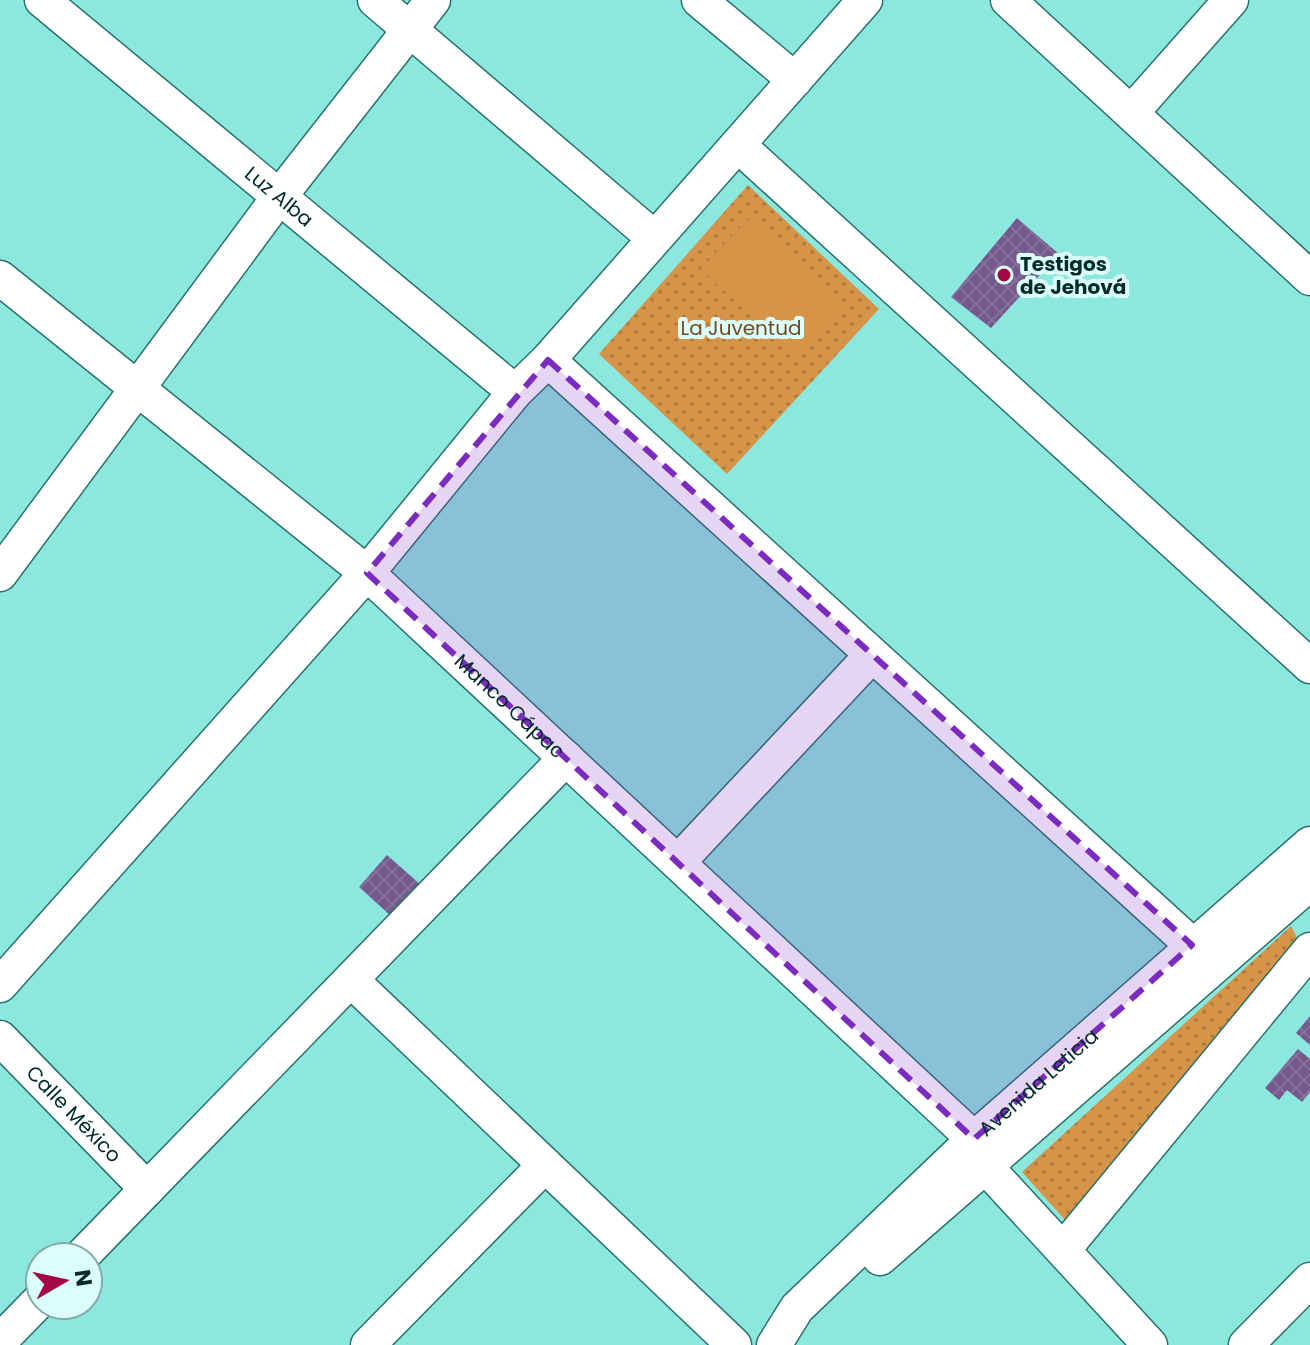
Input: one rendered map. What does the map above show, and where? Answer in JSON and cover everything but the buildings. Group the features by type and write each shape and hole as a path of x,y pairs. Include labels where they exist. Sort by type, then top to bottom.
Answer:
{"street":[{"name":"Luz Alba","path":"42,0 515,392"},
{"path":"375,0 653,237"},
{"path":"2,568 140,389 279,197 408,28 433,0"},
{"path":"699,0 795,80"},
{"path":"0,985 367,573 515,392 548,360 653,237 865,0"},
{"path":"1008,0 1310,278"},
{"path":"1131,113 1231,0"},
{"path":"738,145 1310,666"},
{"name":"Manco Cápac","path":"0,278 367,573 678,862 980,1153 1150,1345"},
{"path":"548,360 1192,945"},
{"path":"678,862 872,655"},
{"path":"97,1241 566,758"},
{"name":"Avenida Leticia","path":"980,1153 1192,945 1310,844"},
{"path":"1063,1250 1310,948 1300,892"},
{"name":"Avenida Leticia","path":"778,1340 797,1308 980,1153 1300,892"},
{"path":"351,980 734,1345"},
{"name":"Calle México","path":"0,1038 147,1189"},
{"path":"368,1345 545,1165"},
{"path":"1246,1345 1310,1280"},
{"path":"1,1343 24,1318"}],"highlighted area":[{"path":"548,360 1192,945 974,1139 367,573"}],"green space":[{"name":"La Juventud","path":"748,185 879,309 727,474 599,354"},
{"path":"753,214 844,303 795,356 700,269"},
{"path":"1291,926 1303,949 1065,1220 1022,1172"}],"place":[{"name":"Testigos de Jehová","path":"1004,275"}]}
